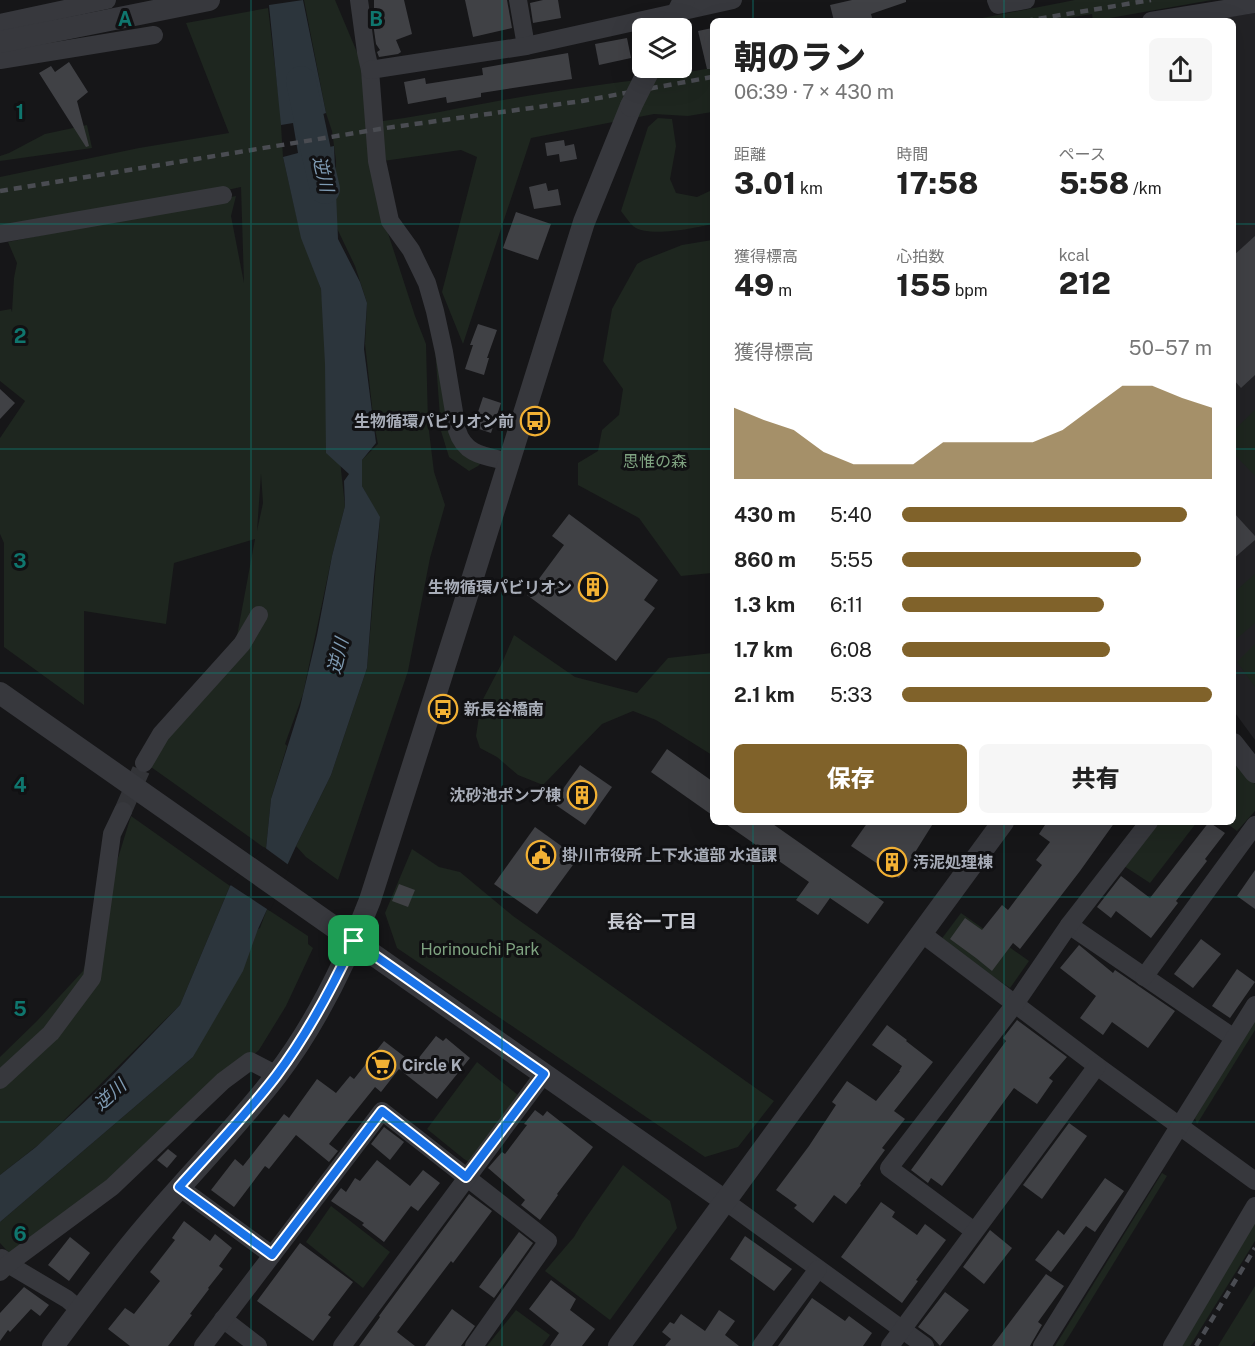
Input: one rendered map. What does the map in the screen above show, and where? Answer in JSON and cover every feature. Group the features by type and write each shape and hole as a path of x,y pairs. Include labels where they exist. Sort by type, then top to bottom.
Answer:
{"street":[{"path":"0,23 107,0"},
{"path":"0,42 177,4 209,0"},
{"path":"359,0 370,70 377,161 390,221 411,250 427,283 437,321 460,440 472,452 510,462"},
{"path":"518,0 526,46"},
{"path":"675,18 684,0"},
{"path":"370,70 526,46 733,0"},
{"path":"996,0 998,5 1026,0"},
{"path":"1169,18 1255,4"},
{"path":"0,60 154,34"},
{"path":"53,1346 135,1238 277,1075 305,1034 354,941 370,900 584,222 631,106 645,78"},
{"path":"0,234 223,195"},
{"path":"144,763 161,734 242,644 259,615"},
{"path":"0,693 725,1201 925,1346"},
{"path":"1236,748 1255,772"},
{"path":"0,1080 51,1033 92,978 112,834 123,811"},
{"path":"619,1346 1001,825"},
{"path":"974,1231 889,1168 1015,1004 1069,925 1147,825"},
{"path":"1144,978 1255,825"},
{"path":"1069,925 1234,1038"},
{"path":"921,933 1097,1066 1255,1181"},
{"path":"1042,1346 1255,1005"},
{"path":"80,1310 67,1299 3,1264 111,1187 223,1081 250,1061 277,1075"},
{"path":"890,1346 1097,1066"},
{"path":"342,1346 544,1074"},
{"path":"203,1346 382,1111 548,1241 474,1346"},
{"path":"179,1187 272,1255"},
{"path":"1172,1346 1255,1206"},
{"path":"761,1346 818,1269"},
{"path":"223,1319 258,1346"}],"shaded area":[{"path":"1255,13 1255,740 1236,714 1236,18 1221,18"}],"green space":[{"path":"304,0 335,0 359,57 369,123 650,78 692,78 692,71 710,68 710,112 688,116 654,114 531,138 463,344 442,292 477,157 461,150 383,161 387,230 426,344 428,423 434,472 445,505 430,558 408,671 338,880 306,857 296,846 331,775 367,668 380,519 362,486 362,460 378,444 365,344 367,303 355,266 333,220 336,161 332,131 326,113"},
{"path":"1075,0 1212,0 1110,18 1093,18 1092,14 1067,18 982,18"},
{"path":"268,8 282,124 283,157 299,227 321,289 345,506 303,694 285,744 287,746 271,799 266,849 151,767 174,711 237,636 255,539 174,563 166,624 84,611 84,705 4,647 4,543 0,534 0,438 25,401 0,381 0,311 11,309 12,312 17,263 8,242 236,196 231,216 244,283 241,187 177,201 0,231 0,177 139,148 229,133 186,23","holes":["261,474 263,503 257,531"]},
{"path":"658,118 672,119 676,146 670,179 676,193 697,197 710,191 710,224 660,232 640,230 633,226 621,211 648,127"},
{"path":"87,125 92,148 0,161 0,156 45,134"},
{"name":"思惟の森","path":"710,240 710,573 681,576 639,518 578,485 578,463 598,451 602,430 619,415 623,389 603,361 612,309 637,264 682,245"},
{"path":"434,334 449,420 483,461 469,471 449,457 441,431"},
{"path":"1255,410 1255,476 1236,456 1236,428"},
{"path":"1255,574 1255,623 1236,639 1236,590"},
{"path":"514,635 575,677 637,693 668,658 710,653 710,754 656,720 633,711 602,724 543,785 518,775 497,757 480,748 476,736 481,703"},
{"path":"1255,644 1255,687 1237,662"},
{"path":"1236,758 1255,784 1255,811 1237,831 1229,825 1236,825"},
{"path":"131,816 230,886 180,1005 42,1142 0,1175 0,1057 83,971"},
{"path":"1155,825 1195,825 1150,883 1124,866"},
{"name":"Horinouchi Park","path":"412,849 439,867 460,872 513,916 774,1101 738,1147 705,1157 397,948 385,913"},
{"path":"267,909 308,936 308,944 313,948 286,1006 259,1050 110,1183 12,1256 0,1243 0,1222 193,1057 260,928"},
{"path":"961,913 1029,961 1010,988 940,941"},
{"path":"1255,1019 1255,1030 1197,1124 1195,1118"},
{"path":"477,1062 518,1095 469,1162 427,1129"},
{"path":"623,1165 670,1201 677,1228 610,1320 545,1271 574,1237"},
{"path":"1162,1173 1167,1176 1063,1346 1055,1346"},
{"path":"331,1206 390,1252 363,1288 306,1242"},
{"path":"1255,1213 1255,1241 1190,1346 1176,1346"},
{"path":"1255,1286 1255,1341 1251,1346 1218,1346"},
{"path":"516,1310 550,1335 542,1346 487,1346"}],"water":[{"path":"303,0 326,113 306,120 310,151 334,146 338,239 360,282 367,303 364,349 376,443 362,460 362,486 380,517 367,668 331,775 258,929 243,971 193,1057 0,1222 0,1175 36,1147 105,1083 180,1005 230,886 266,849 271,799 300,707 345,506 344,481 349,474 326,453 321,289 301,238 283,157 298,153 293,123 281,125 269,5"}],"pier":[{"path":"264,847 290,866 270,911 229,884"}],"building":[{"path":"374,0 404,0 412,34 396,40 401,52 398,54 379,57 377,52 380,50 376,44 374,30"},
{"path":"465,0 507,0 512,28 473,37"},
{"path":"558,0 561,18 533,23 530,3"},
{"path":"852,0 906,0 906,2 871,14 872,18 833,18 830,5"},
{"path":"710,28 710,69 707,69 698,31"},
{"path":"627,38 631,58 599,65 595,44"},
{"path":"568,53 572,79 481,93 481,97 447,103 446,97 408,104 404,82 425,78 426,84 483,75 482,68"},
{"path":"69,62 88,92 77,101 89,146 86,147 39,73 51,66 55,72"},
{"path":"564,140 565,146 574,144 577,159 560,162 559,154 547,156 545,143"},
{"path":"546,183 548,191 558,189 561,205 534,209 529,187"},
{"path":"516,212 551,224 538,260 503,248"},
{"path":"1255,236 1255,375 1241,388 1236,382 1236,253"},
{"path":"478,324 497,330 487,358 489,358 484,375 465,369 473,345 470,345"},
{"path":"0,389 15,403 0,419"},
{"path":"483,397 501,403 491,433 473,427"},
{"name":"生物循環パビリオン","path":"569,514 658,580 644,600 655,608 616,661 527,595 564,545 552,536"},
{"path":"1236,515 1255,536 1255,540 1236,556"},
{"path":"667,749 710,780 710,814 651,772"},
{"name":"沈砂池ポンプ棟","path":"580,765 612,787 585,825 553,803"},
{"path":"727,825 774,825 884,902 868,924 830,898 818,915 796,900 809,882"},
{"name":"汚泥処理棟","path":"866,825 932,825 899,878 851,846"},
{"path":"1045,825 1113,825 1020,949 1013,943 992,971 950,939 965,918 982,930 1002,905 1008,910 1042,865 1036,860 1050,842 1039,834"},
{"path":"1207,825 1213,825 1225,833 1176,901 1178,903 1151,938 1116,911 1111,918 1097,907 1121,876 1150,898"},
{"path":"535,827 578,858 537,914 494,884"},
{"path":"1255,870 1255,909 1237,896"},
{"path":"399,884 415,890 408,907 392,901"},
{"path":"1201,939 1221,954 1193,988 1174,974"},
{"path":"1079,945 1113,973 1115,970 1175,1011 1148,1048 1112,1022 1103,1035 1080,1018 1096,996 1060,968"},
{"path":"1237,969 1255,982 1230,1018 1212,1006"},
{"path":"1017,1020 1067,1057 1049,1078 1053,1081 1037,1104 1014,1088 942,1186 931,1178 928,1183 911,1170 1006,1041 1003,1038"},
{"path":"887,1025 933,1062 894,1111 905,1119 882,1148 885,1150 861,1185 846,1204 834,1195 813,1223 794,1208 797,1205 776,1190 836,1105 832,1102 847,1081 876,1101 900,1071 902,1066 872,1045"},
{"path":"436,1036 443,1041 446,1038 470,1058 437,1099 399,1069 381,1092 375,1087 329,1144 338,1151 329,1162 296,1135 269,1169 265,1166 234,1207 211,1190 235,1159 243,1166 284,1114 289,1118 317,1079 336,1093 350,1076 354,1079 384,1041 414,1064"},
{"path":"535,1110 543,1116 547,1111 593,1147 540,1220 521,1205 525,1200 488,1168 502,1152 505,1154 527,1125 524,1124"},
{"path":"1069,1123 1087,1136 1042,1199 1023,1185"},
{"path":"384,1127 404,1142 390,1160 371,1144"},
{"path":"168,1149 177,1156 167,1168 157,1160"},
{"path":"377,1160 410,1186 423,1170 440,1183 418,1211 411,1206 384,1242 362,1225 364,1223 331,1201 341,1188 346,1192 355,1178 360,1181"},
{"path":"1105,1178 1124,1191 1095,1232 1086,1226 1051,1272 1035,1260 1058,1230 1064,1235"},
{"path":"469,1194 492,1211 397,1332 415,1346 359,1346 379,1316"},
{"path":"881,1202 895,1212 892,1217 917,1235 925,1224 946,1240 902,1303 841,1257"},
{"path":"184,1221 210,1241 215,1234 232,1248 219,1266 223,1269 168,1346 130,1346 108,1329 125,1308 134,1314 160,1281 150,1272 175,1240 172,1238"},
{"path":"990,1230 1012,1248 984,1284 963,1267"},
{"path":"519,1232 533,1243 494,1298 479,1287"},
{"path":"745,1236 792,1269 774,1291 730,1259"},
{"path":"70,1237 90,1253 69,1281 48,1265"},
{"path":"300,1243 353,1282 328,1315 331,1317 313,1341 257,1301"},
{"path":"1046,1274 1064,1286 1038,1322 1042,1325 1030,1346 992,1346"},
{"path":"551,1280 576,1299 570,1310 595,1329 582,1346 550,1346 559,1333 529,1309"},
{"path":"24,1287 49,1305 40,1316 31,1309 10,1332 8,1330 0,1341 0,1313"},
{"path":"945,1292 969,1310 940,1346 918,1327"},
{"path":"812,1298 845,1321 849,1316 872,1333 863,1346 778,1346"},
{"path":"452,1309 475,1326 464,1342 461,1346 425,1346"},
{"path":"719,1310 735,1321 725,1335 739,1346 665,1346 671,1339 662,1332 670,1322 674,1324 681,1314 705,1331"}],"waterway":[{"name":"逆川","path":"301,81 325,189"}],"tunnel":[{"path":"123,811 144,763"}],"railway":[{"path":"1043,18 1151,0"},
{"path":"0,191 386,128 582,101 710,77"},
{"path":"1196,1346 1255,1248"}],"place":[{"name":"生物循環パビリオン前","path":"535,421"},
{"name":"生物循環パビリオン","path":"593,587"},
{"name":"新長谷橋南","path":"443,709"},
{"name":"沈砂池ポンプ棟","path":"582,795"},
{"name":"掛川市役所 上下水道部 水道課","path":"541,855"},
{"name":"汚泥処理棟","path":"892,862"},
{"name":"Circle K","path":"381,1065"}],"district":[{"name":"長谷一丁目","path":"652,922"}],"route":[{"path":"354,941 544,1074 466,1177 382,1111 272,1255 179,1187 277,1075 305,1034 354,941"}]}
